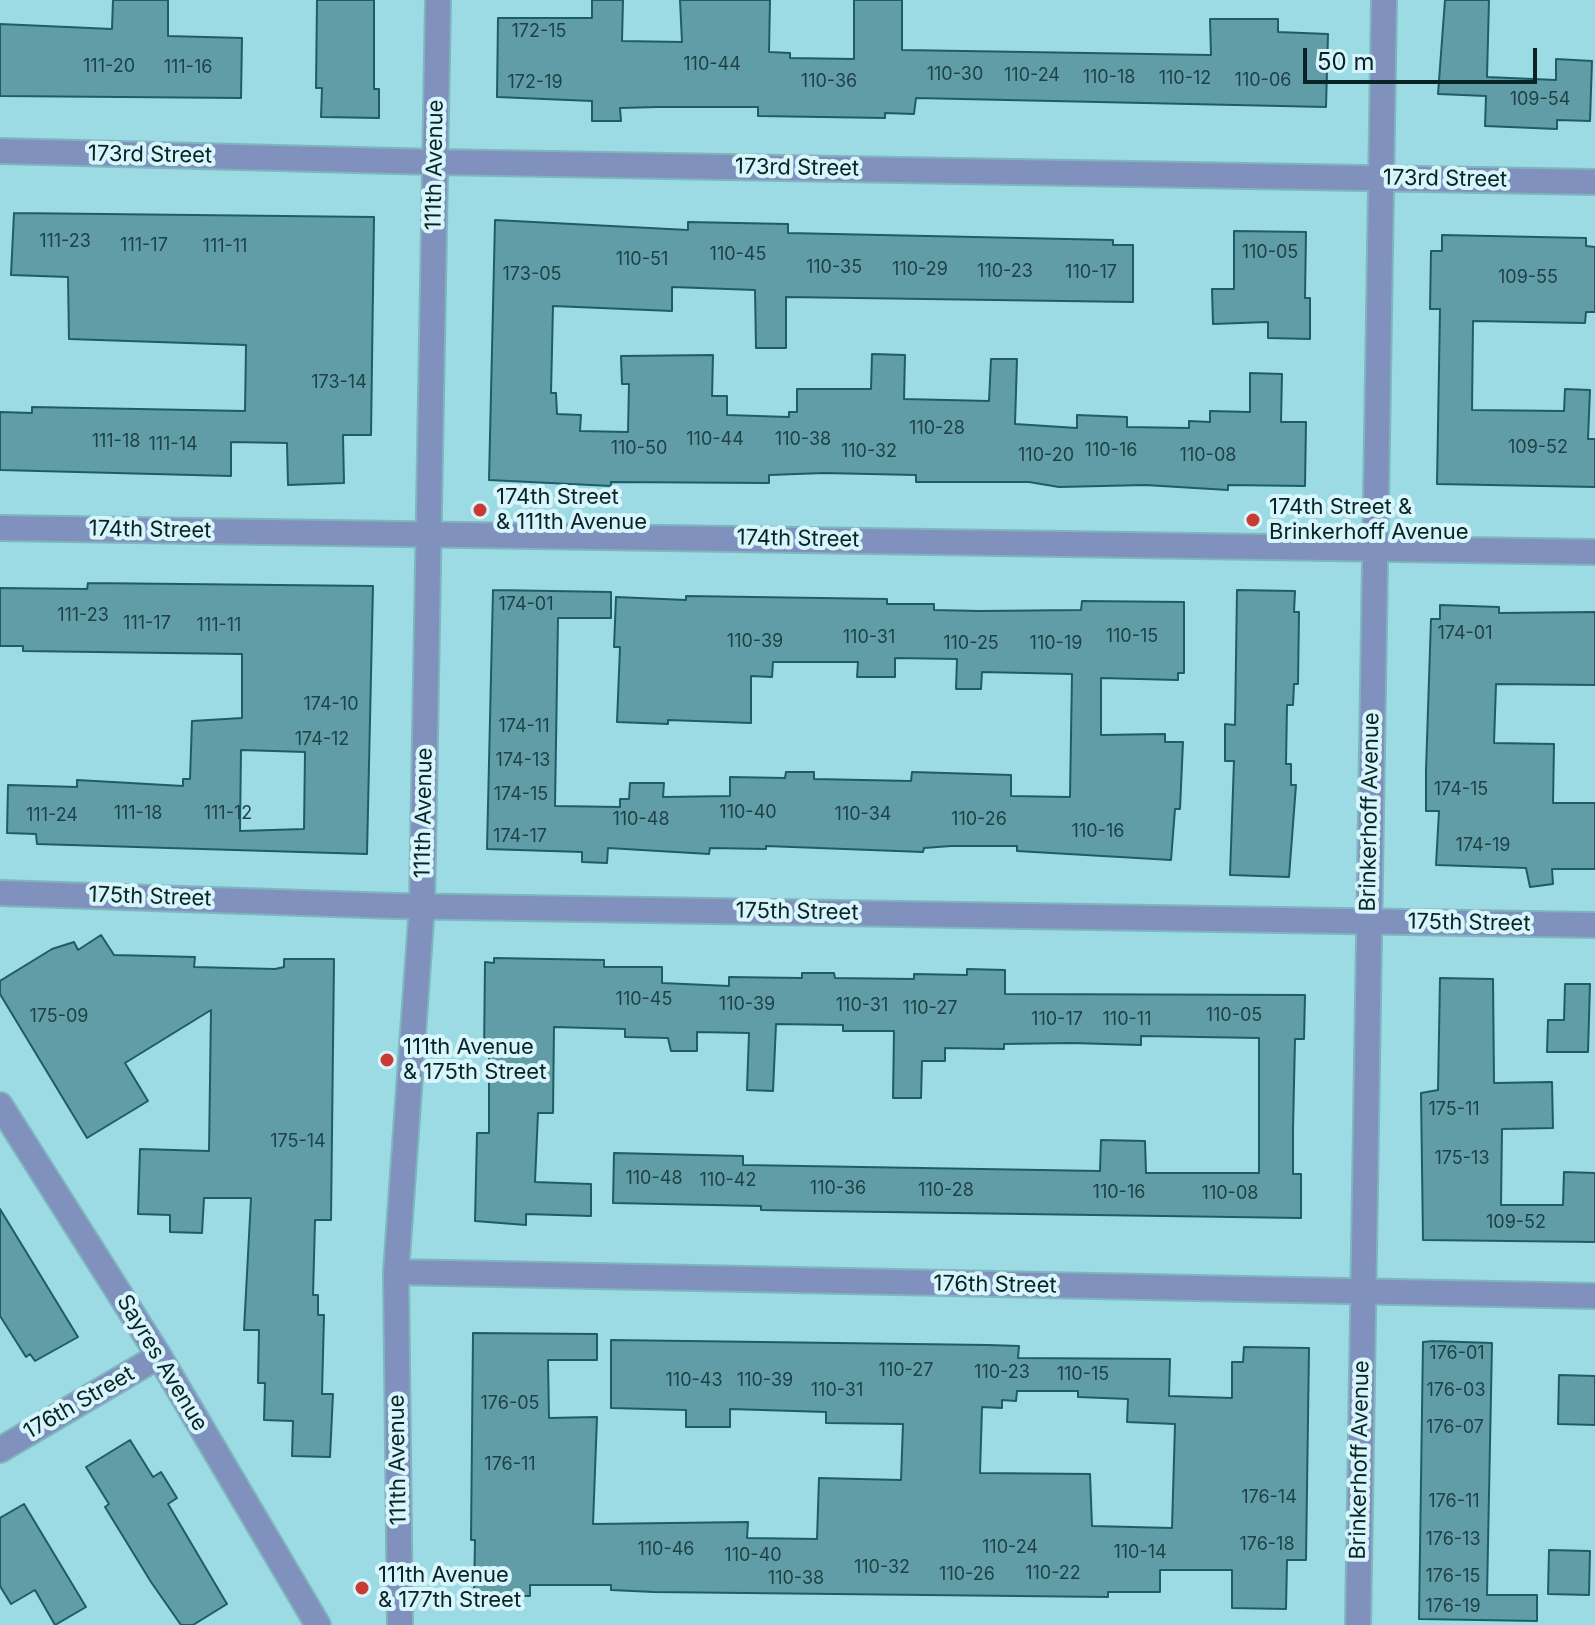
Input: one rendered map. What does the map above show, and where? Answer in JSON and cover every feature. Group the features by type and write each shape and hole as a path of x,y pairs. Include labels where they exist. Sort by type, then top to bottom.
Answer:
{"street":[{"name":"111th Avenue","path":"400,1625 396,1272 422,906 438,0"},
{"name":"Brinkerhoff Avenue","path":"1358,1625 1384,0"},
{"name":"173rd Street","path":"0,151 435,162 1595,182"},
{"name":"174th Street","path":"0,528 1595,552"},
{"name":"175th Street","path":"0,893 422,906 1595,925"},
{"name":"Sayres Avenue","path":"0,1105 159,1356 318,1625"},
{"name":"176th Street","path":"396,1272 1595,1296"},
{"name":"176th Street","path":"0,1450 159,1356"}],"building":[{"path":"113,0 168,0 168,36 242,38 241,98 0,96 0,24 112,29"},
{"path":"317,0 374,0 374,89 379,89 379,118 321,117 322,88 316,88"},
{"path":"592,0 623,0 622,41 682,42 680,0 770,0 769,52 790,53 790,58 854,59 854,0 902,0 902,50 1211,55 1210,19 1278,19 1278,32 1328,34 1326,107 916,98 914,114 885,113 885,118 758,116 758,107 658,107 620,108 621,121 592,121 592,101 497,97 498,18 592,18"},
{"path":"1445,0 1489,0 1487,77 1556,80 1556,59 1592,61 1590,121 1557,120 1557,129 1485,126 1486,96 1438,94"},
{"path":"14,213 374,217 371,435 343,435 344,483 288,485 287,443 231,442 231,476 0,470 0,412 32,413 32,407 245,411 246,345 69,339 68,277 11,275"},
{"path":"495,220 688,230 688,222 788,224 788,233 1113,240 1113,245 1133,245 1133,302 786,297 786,348 756,348 755,290 672,287 672,311 553,306 551,393 556,393 557,414 581,415 580,431 628,432 629,384 622,384 621,356 713,355 712,396 727,396 727,415 789,417 789,412 797,412 797,389 871,389 872,354 905,355 904,399 989,401 991,359 1017,359 1015,424 1077,428 1077,415 1127,417 1127,427 1189,428 1189,421 1210,422 1210,411 1250,412 1250,373 1282,374 1281,422 1306,422 1305,486 1228,485 1228,490 1145,485 1059,487 1029,482 916,482 916,475 824,473 769,475 769,483 611,482 611,486 489,480"},
{"path":"1234,231 1306,232 1305,298 1310,298 1310,339 1268,338 1268,322 1213,324 1212,289 1234,289"},
{"path":"1442,235 1586,238 1586,246 1595,247 1595,312 1586,312 1585,323 1473,321 1472,410 1564,411 1565,389 1590,390 1588,439 1595,439 1595,487 1437,484 1440,309 1430,309 1431,251 1442,251"},
{"path":"88,583 373,586 367,854 37,844 36,834 7,833 8,785 77,787 77,780 183,786 183,779 190,779 192,721 242,718 242,654 23,651 23,646 0,646 0,588 87,589","holes":["241,750 305,752 304,829 240,831"]},
{"path":"493,590 611,592 611,618 558,618 555,806 620,807 620,799 629,799 630,783 664,783 663,797 730,796 730,777 785,778 786,772 814,772 814,779 911,781 912,772 1011,775 1011,796 1070,797 1072,674 982,672 981,689 956,689 957,659 895,658 895,677 857,677 858,662 773,662 772,677 751,676 751,723 617,722 620,647 614,647 616,597 686,600 686,596 887,599 887,604 934,604 934,610 980,611 1081,610 1082,601 1184,602 1184,673 1178,673 1178,680 1101,678 1101,735 1165,734 1165,742 1183,742 1180,809 1175,809 1171,860 1017,851 1017,846 951,846 924,848 923,852 766,846 766,849 710,848 709,854 608,848 607,863 582,862 582,852 487,849"},
{"path":"1237,590 1295,591 1294,612 1299,612 1298,684 1294,684 1293,705 1287,705 1286,764 1291,764 1291,785 1296,785 1289,877 1230,875 1234,761 1225,761 1225,724 1235,725"},
{"path":"1440,605 1499,607 1499,613 1595,612 1595,685 1496,684 1494,743 1554,744 1553,803 1595,803 1595,869 1552,869 1553,884 1530,887 1526,868 1436,865 1439,811 1426,811 1426,770 1431,619 1440,619"},
{"path":"101,935 114,955 195,957 194,967 275,969 284,967 284,959 334,959 331,1220 315,1220 313,1295 318,1295 318,1315 324,1315 322,1394 333,1394 330,1457 292,1456 293,1421 264,1420 265,1383 258,1383 259,1330 244,1330 251,1198 204,1198 202,1233 170,1232 170,1215 138,1214 140,1149 209,1151 211,1010 125,1063 148,1101 87,1138 0,994 0,981 52,949 74,942 78,950"},
{"path":"494,958 604,960 604,967 662,967 662,983 729,986 729,977 802,978 802,973 834,973 835,978 914,979 914,974 967,975 967,969 1005,970 1005,994 1305,995 1304,1039 1295,1039 1293,1129 1293,1174 1301,1174 1301,1218 761,1210 761,1206 613,1203 614,1153 743,1156 743,1165 1100,1171 1101,1140 1145,1141 1146,1173 1259,1173 1259,1038 1141,1036 1141,1045 1004,1044 1004,1049 945,1048 945,1061 922,1061 921,1098 893,1098 894,1031 843,1031 843,1025 776,1024 773,1091 747,1090 749,1033 697,1032 697,1051 671,1051 668,1038 625,1037 625,1029 554,1027 553,1113 538,1113 535,1182 591,1184 591,1216 526,1214 526,1225 475,1221 477,1133 489,1133 489,1054 484,1054 485,962 494,963"},
{"path":"1440,978 1493,979 1494,1083 1552,1082 1553,1128 1502,1129 1501,1205 1563,1205 1564,1172 1595,1173 1595,1242 1423,1240 1421,1093 1438,1090"},
{"path":"1565,984 1590,984 1588,1052 1547,1052 1548,1020 1564,1020"},
{"path":"0,1209 78,1337 35,1361 30,1354 26,1357 0,1316"},
{"path":"473,1333 597,1334 597,1360 548,1360 549,1418 597,1417 593,1524 748,1522 747,1538 817,1539 819,1478 901,1480 903,1424 826,1423 826,1412 730,1409 730,1427 686,1427 686,1410 611,1408 611,1340 1019,1346 1018,1358 1170,1359 1169,1396 1232,1398 1232,1362 1243,1362 1244,1347 1309,1348 1306,1560 1287,1560 1286,1609 1232,1608 1232,1570 1160,1570 1160,1592 1108,1592 1108,1597 654,1592 611,1590 611,1585 530,1585 530,1596 474,1596 475,1540 471,1540","holes":["1017,1391 1078,1391 1078,1397 1128,1399 1127,1422 1175,1424 1172,1528 1092,1526 1090,1474 980,1473 982,1407 1002,1408 1002,1400 1016,1401"]},
{"path":"1423,1342 1492,1343 1487,1595 1537,1595 1537,1621 1419,1619"},
{"path":"1559,1375 1595,1376 1595,1425 1558,1424"},
{"path":"130,1440 153,1477 161,1472 177,1498 168,1504 227,1604 193,1625 181,1625 151,1582 105,1507 109,1504 86,1467"},
{"path":"24,1504 86,1607 55,1625 35,1590 11,1604 0,1586 0,1518"},
{"path":"1549,1550 1590,1551 1589,1595 1548,1594"}],"place":[{"name":"174th Street & 111th Avenue","path":"480,510"},
{"name":"174th Street & Brinkerhoff Avenue","path":"1253,520"},
{"name":"111th Avenue & 175th Street","path":"387,1060"},
{"name":"111th Avenue & 177th Street","path":"362,1588"}]}
